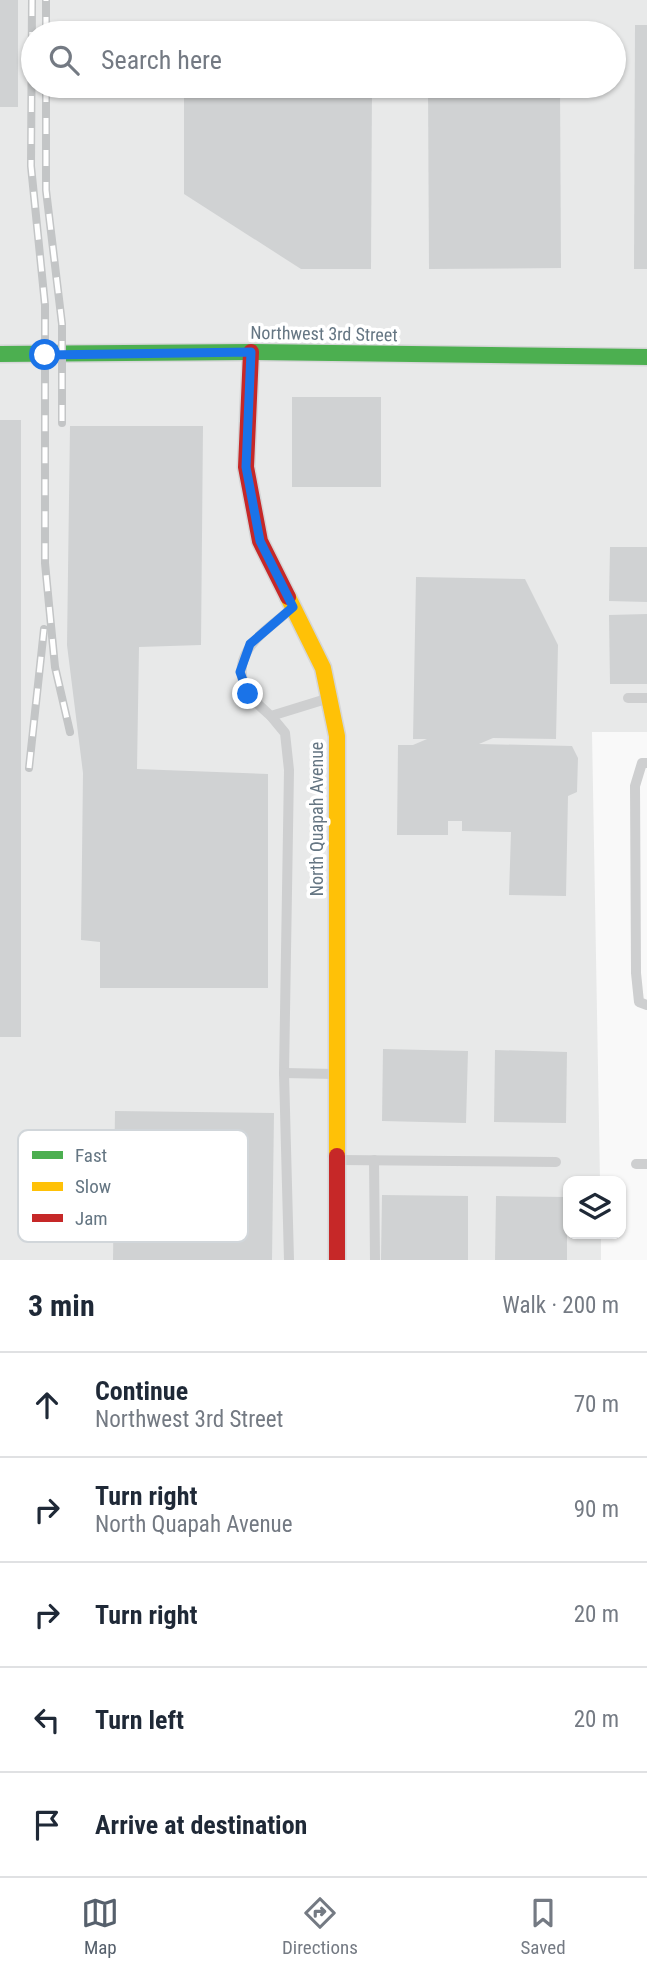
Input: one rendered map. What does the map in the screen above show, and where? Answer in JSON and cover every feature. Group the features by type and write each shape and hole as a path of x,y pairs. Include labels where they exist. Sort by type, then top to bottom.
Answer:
{"street":[{"name":"Northwest 3rd Street","path":"0,354 251,352 647,357"},
{"name":"North Quapah Avenue","path":"251,352 246,467 260,541 323,668 337,736 337,1260"}],"lane":[{"path":"289,1260 284,1073 289,771 285,733 248,694 240,672 250,644 293,607"},
{"path":"271,716 329,698"},
{"path":"628,698 647,698"},
{"path":"647,763 642,763 635,786 636,974 639,1002 647,1006"},
{"path":"284,1073 337,1074"},
{"path":"337,1160 556,1162"},
{"path":"374,1160 375,1260"}],"shaded area":[{"path":"0,0 647,0 647,732 592,732 600,1176 563,1176 563,1239 601,1239 601,1260 0,1260"}],"building":[{"path":"0,0 18,0 18,107 0,107"},
{"path":"635,25 647,25 647,269 634,269"},
{"path":"184,98 372,98 371,269 301,269 184,194"},
{"path":"428,98 560,98 561,268 429,269"},
{"path":"292,397 381,397 381,487 292,487"},
{"path":"0,420 21,420 21,1037 0,1037"},
{"path":"70,426 203,426 201,645 139,647 137,769 268,774 268,988 100,988 100,942 81,940 83,773 67,645"},
{"path":"610,547 647,547 647,602 609,601"},
{"path":"416,577 525,579 558,645 556,739 493,738 479,744 572,746 578,758 577,792 568,796 566,896 509,895 511,832 462,831 462,821 448,821 448,835 397,835 398,745 413,745 427,739 413,739"},
{"path":"647,614 647,684 610,684 609,615"},
{"path":"383,1049 468,1051 466,1123 382,1121"},
{"path":"495,1050 567,1052 566,1123 494,1122"},
{"path":"115,1111 274,1113 272,1260 113,1260 113,1242 248,1242 248,1130 115,1130"},
{"path":"382,1195 468,1196 468,1260 381,1260"},
{"path":"496,1196 563,1197 563,1239 567,1239 567,1260 495,1260"}],"railway":[{"path":"32,0 32,21"},
{"path":"46,0 46,21"},
{"path":"31,98 31,166 45,305 45,563 55,667 70,732"},
{"path":"46,98 46,190 62,324 62,423"},
{"path":"29,768 44,629"}],"traffic: fast":[{"path":"0,354 251,352 647,357"}],"traffic: slow":[{"path":"288,597 323,668 337,736 337,1156"}],"traffic: jam":[{"path":"251,352 246,467 260,541 288,597"},
{"path":"337,1156 337,1260"}],"route":[{"path":"45,355 251,352 246,467 260,541 293,607 250,644 240,672 248,694"}]}
